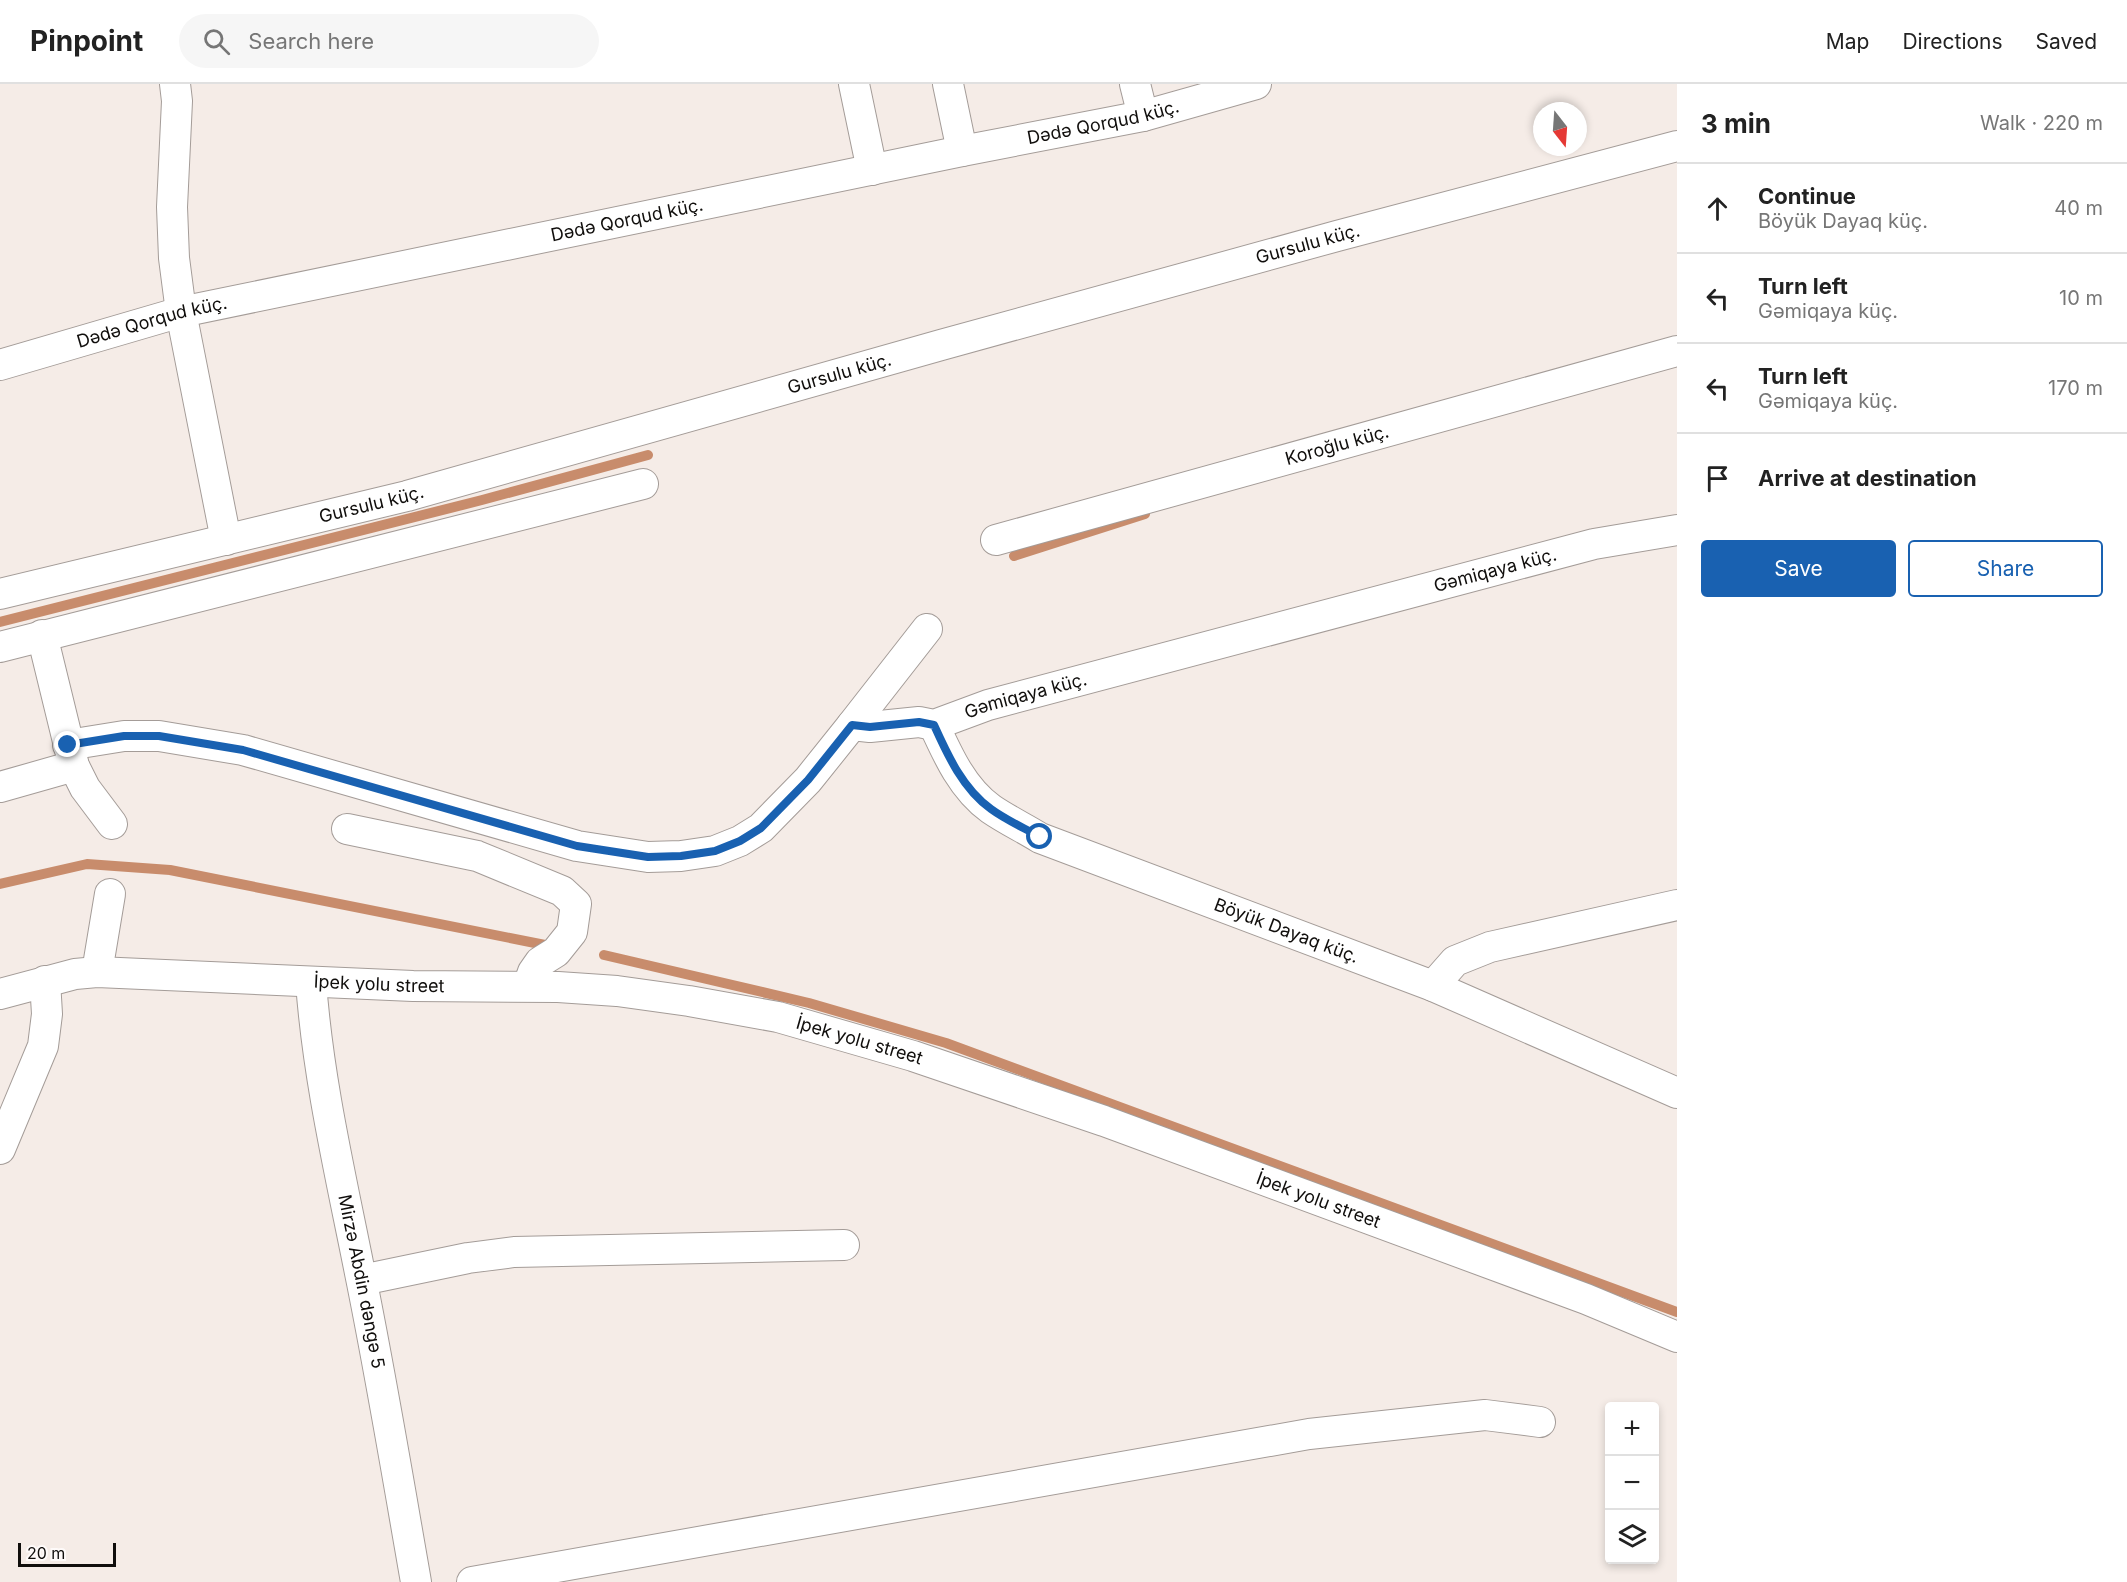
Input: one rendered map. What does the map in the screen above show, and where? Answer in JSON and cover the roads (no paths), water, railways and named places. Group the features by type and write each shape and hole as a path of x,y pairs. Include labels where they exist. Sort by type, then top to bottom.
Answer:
{"street":[{"path":"175,84 177,101 172,207 174,258 181,312 226,540"},
{"path":"854,84 872,170"},
{"path":"948,84 963,151"},
{"path":"1135,84 1143,116"},
{"name":"Dədə Qorqud küç.","path":"0,365 181,312 1143,116 1252,85"},
{"name":"Gursulu küç.","path":"0,594 407,496 952,341 1677,146"},
{"name":"Koroğlu küç.","path":"996,540 1677,351"},
{"path":"0,647 643,484"},
{"name":"Gəmiqaya küç.","path":"852,725 870,727 919,722 934,725 988,705 1583,547 1677,531"},
{"path":"0,787 71,755 124,736 159,736 243,750 577,846 648,857 670,857 715,851 740,841 761,828 808,780 927,629"},
{"path":"42,635 71,755 85,788 112,824"},
{"name":"Böyük Dayaq küç.","path":"934,725 952,763 971,790 991,809 1040,837 1432,986 1677,1093"},
{"path":"347,829 477,856 562,891 576,904 572,932 556,952 540,962 528,986"},
{"path":"97,972 110,894"},
{"path":"1432,986 1455,961 1490,947 1677,905"},
{"name":"İpek yolu street","path":"0,994 75,974 97,972 413,986 528,986 617,992 778,1017 913,1056 1104,1121 1586,1299 1677,1337"},
{"path":"0,1149 43,1046 47,1014 45,981"},
{"name":"Mirzə Abdin dəngə 5","path":"311,982 314,1027 326,1099 362,1281 416,1582"},
{"path":"362,1281 468,1258 514,1252 844,1245"},
{"path":"472,1582 1309,1434 1485,1415 1540,1422"}],"waterway":[{"path":"0,622 482,500 648,455"},
{"path":"1014,556 1145,514"},
{"path":"0,884 87,864 170,870 545,945"},
{"path":"604,955 809,1003 946,1043 1677,1312"}]}
